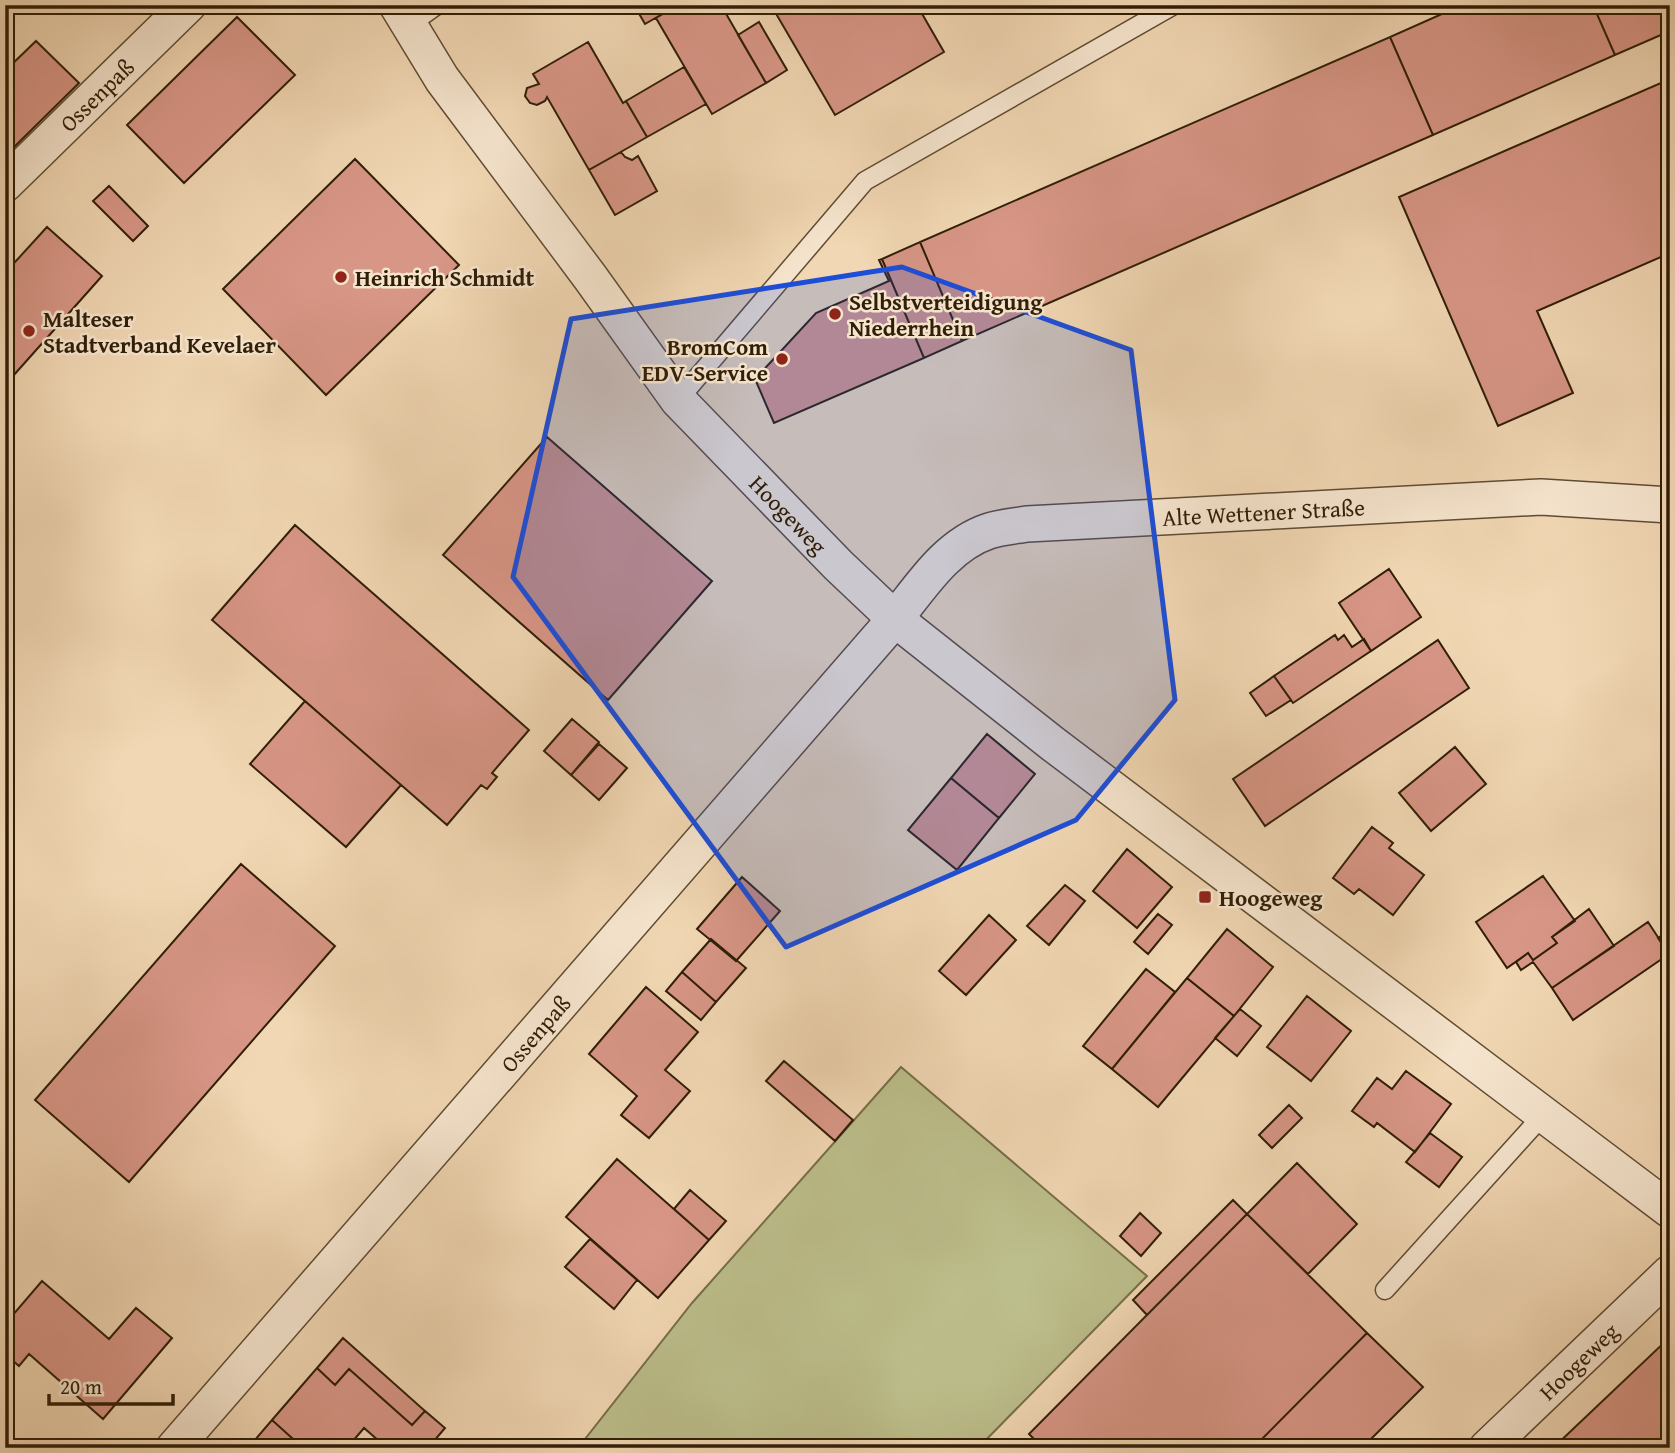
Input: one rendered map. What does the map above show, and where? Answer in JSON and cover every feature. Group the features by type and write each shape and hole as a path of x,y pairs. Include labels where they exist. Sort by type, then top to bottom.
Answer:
{"street":[{"name":"Ossenpaß","path":"5,184 188,5"},
{"name":"Hoogeweg","path":"403,15 442,79 678,400 772,499 895,619 1053,744 1670,1210"},
{"name":"Alte Wettener Straße","path":"895,619 959,545 990,530 1027,524 1541,497 1670,505"},
{"name":"Ossenpaß","path":"174,1448 895,619"},
{"name":"Hoogeweg","path":"1487,1448 1670,1273"}],"lane":[{"name":"Hoogeweg","path":"403,15 437,5"},
{"path":"678,400 864,181 1174,5"},
{"path":"1385,1290 1544,1114"}],"highlighted area":[{"path":"902,267 1131,350 1175,700 1076,820 786,947 513,577 571,319"}],"green space":[{"path":"901,1067 1147,1276 978,1448 578,1448 692,1303"}],"building":[{"path":"5,5 17,5 20,8 5,22"},
{"path":"634,5 678,5 645,24"},
{"path":"678,5 721,5 766,83 712,114 656,18"},
{"path":"771,5 917,5 944,52 835,115"},
{"path":"1462,5 1593,5 1615,55 1433,135 1390,37"},
{"path":"1593,5 1670,5 1670,31 1615,55"},
{"path":"237,17 295,75 184,183 127,125"},
{"path":"759,22 787,70 766,83 738,35"},
{"path":"1390,37 1433,135 962,341 920,242"},
{"path":"36,41 79,83 5,156 5,71"},
{"path":"588,42 623,103 626,101 647,137 589,170 547,97 537,105 530,103 525,96 527,88 539,84 533,74"},
{"path":"684,67 706,104 647,137 626,101"},
{"path":"1670,79 1670,253 1537,311 1573,393 1498,426 1399,197"},
{"path":"621,152 632,160 638,156 657,191 615,215 589,170"},
{"name":"Heinrich Schmidt","path":"355,159 459,265 326,395 223,289"},
{"path":"109,186 148,226 133,241 93,201"},
{"name":"Malteser Stadtverband Kevelaer","path":"47,227 102,276 5,385 5,273"},
{"path":"920,242 962,341 924,358 882,259"},
{"path":"882,259 924,358 774,423 755,379 816,313 889,281 879,260"},
{"path":"547,437 712,581 608,700 443,555"},
{"path":"295,525 529,730 492,773 497,777 487,789 481,785 447,825 212,620"},
{"path":"1389,569 1421,617 1371,651 1339,603"},
{"path":"1335,635 1338,640 1344,635 1352,647 1364,639 1371,651 1293,703 1274,676"},
{"path":"1438,640 1469,688 1265,826 1233,779"},
{"path":"1274,676 1291,700 1266,716 1250,693"},
{"path":"305,701 401,785 346,847 250,764"},
{"path":"572,719 599,742 571,775 544,751"},
{"path":"987,734 1035,774 999,818 951,778"},
{"path":"599,744 627,768 599,800 571,775"},
{"path":"1455,747 1486,784 1431,831 1399,793"},
{"path":"951,778 999,818 957,870 908,830"},
{"path":"1372,827 1393,843 1389,848 1424,875 1393,915 1359,889 1354,894 1333,878"},
{"path":"1127,849 1172,887 1137,928 1093,891"},
{"path":"241,864 335,946 129,1182 35,1100"},
{"path":"1543,876 1575,921 1552,937 1557,943 1533,960 1528,953 1507,968 1476,922"},
{"path":"742,877 780,911 736,961 697,929"},
{"path":"1065,885 1085,901 1049,945 1027,926"},
{"path":"1589,909 1614,946 1552,988 1533,962 1521,970 1516,962 1528,953 1533,960 1557,943 1552,937"},
{"path":"1158,914 1172,925 1148,954 1134,942"},
{"path":"989,915 1016,940 966,995 939,971"},
{"path":"1648,922 1669,954 1573,1020 1552,988"},
{"path":"1227,929 1273,967 1234,1016 1187,978"},
{"path":"1670,930 1670,954 1669,954 1658,938"},
{"path":"711,939 746,968 716,1002 682,972"},
{"path":"1146,969 1175,992 1112,1069 1083,1046"},
{"path":"682,972 716,1002 701,1020 666,991"},
{"path":"1187,978 1234,1016 1158,1107 1112,1069"},
{"path":"646,987 698,1032 665,1070 690,1091 649,1138 621,1115 637,1096 589,1054"},
{"path":"1307,996 1351,1031 1311,1081 1267,1047"},
{"path":"1240,1009 1261,1026 1237,1056 1215,1038"},
{"path":"784,1061 853,1120 835,1141 766,1081"},
{"path":"1406,1071 1451,1104 1415,1152 1377,1123 1374,1127 1352,1111 1377,1078 1392,1089"},
{"path":"1289,1105 1302,1118 1272,1148 1259,1135"},
{"path":"1430,1133 1462,1157 1439,1187 1406,1162"},
{"path":"617,1159 709,1240 658,1298 566,1217"},
{"path":"1297,1163 1357,1224 1308,1274 1247,1214"},
{"path":"690,1190 726,1221 709,1240 674,1209"},
{"path":"1233,1200 1247,1214 1147,1315 1133,1300"},
{"path":"1140,1213 1161,1233 1141,1256 1120,1236"},
{"path":"1247,1214 1367,1333 1253,1448 1043,1448 1029,1434"},
{"path":"590,1239 637,1280 614,1309 565,1267"},
{"path":"42,1281 109,1339 136,1308 172,1338 103,1419 29,1354 19,1366 5,1354 5,1324"},
{"path":"1367,1333 1423,1387 1362,1448 1253,1448"},
{"path":"1670,1337 1670,1444 1666,1448 1553,1448"},
{"path":"343,1338 425,1411 412,1425 349,1369 335,1385 317,1368"},
{"path":"317,1368 335,1385 349,1369 412,1425 425,1411 445,1428 428,1448 387,1448 364,1428 347,1448 303,1448 272,1420"},
{"path":"272,1420 303,1448 248,1448"}],"place":[{"name":"Heinrich Schmidt","path":"341,277"},
{"name":"Selbstverteidigung Niederrhein","path":"835,314"},
{"name":"Malteser Stadtverband Kevelaer","path":"29,331"},
{"name":"BromCom EDV-Service","path":"782,359"},
{"name":"Hoogeweg","path":"1205,897"}]}
